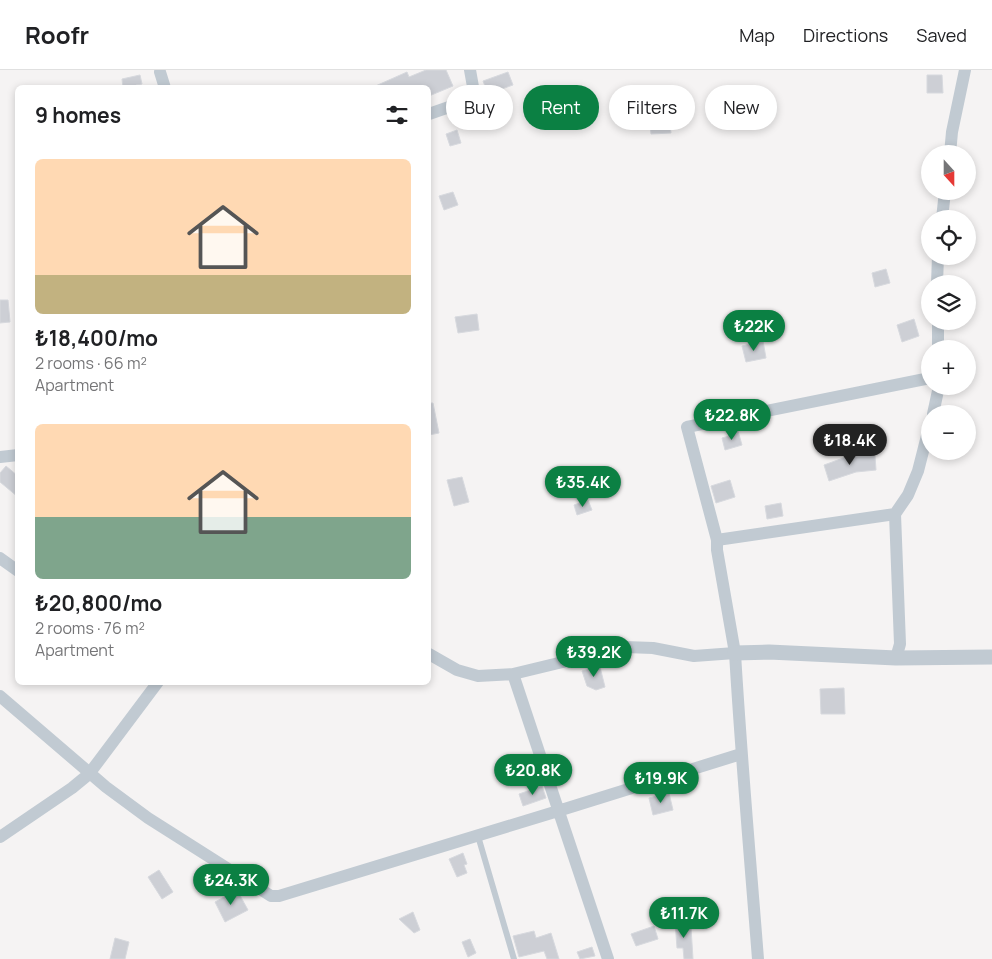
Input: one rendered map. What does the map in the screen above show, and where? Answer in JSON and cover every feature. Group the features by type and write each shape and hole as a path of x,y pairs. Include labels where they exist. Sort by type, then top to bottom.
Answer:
{"street":[{"path":"431,113 475,98 470,70"},
{"path":"951,145 965,70"},
{"path":"160,72 164,85"},
{"path":"758,959 741,754 735,653 717,550 717,540 687,427 921,380"},
{"path":"0,457 15,455"},
{"path":"896,658 900,644 895,514 908,495 921,458"},
{"path":"717,540 895,514"},
{"path":"0,558 15,569"},
{"path":"431,655 457,670 478,676 513,674 625,647 653,648 694,656 769,652 896,658 992,657"},
{"path":"513,674 608,959"},
{"path":"0,838 89,774 156,685"},
{"path":"0,696 89,774 148,818 271,896 280,896 741,754"}],"lane":[{"path":"478,836 514,959"}],"building":[{"path":"426,70 446,70 453,85 446,85 446,89 431,95 431,85 378,85 407,72 409,77"},
{"path":"508,72 513,85 485,85 483,81"},
{"path":"140,75 142,84 123,85 122,79"},
{"path":"927,75 942,75 943,93 927,93"},
{"path":"457,130 461,143 450,146 446,134"},
{"path":"651,130 671,130 671,133 651,134"},
{"path":"453,192 458,205 444,210 439,196"},
{"path":"886,269 890,283 875,287 872,273"},
{"path":"0,300 8,300 10,322 0,323"},
{"path":"477,314 479,330 458,333 455,317"},
{"path":"914,319 919,336 902,342 897,325"},
{"path":"763,341 766,358 746,362 742,346"},
{"path":"431,403 433,403 439,433 431,435"},
{"path":"738,431 742,445 725,450 722,438"},
{"path":"875,456 876,470 856,472 829,481 824,465 846,457"},
{"path":"6,466 15,474 15,494 0,482 0,473"},
{"path":"462,477 469,502 454,506 447,480"},
{"path":"730,480 735,497 716,503 711,486"},
{"path":"588,500 592,510 577,515 574,505"},
{"path":"781,503 783,516 767,519 765,506"},
{"path":"600,667 605,687 596,690 587,686 582,671"},
{"path":"844,688 845,714 821,714 820,689"},
{"path":"542,786 546,798 523,806 519,794"},
{"path":"669,793 673,810 653,815 649,798"},
{"path":"463,853 467,864 464,865 467,873 457,877 449,859"},
{"path":"159,870 173,892 162,899 148,877"},
{"path":"237,890 248,910 225,922 215,902"},
{"path":"413,912 420,930 414,933 399,919"},
{"path":"685,920 685,928 691,927 693,959 684,959 683,948 677,948 675,921"},
{"path":"654,926 658,939 636,946 631,934"},
{"path":"534,931 536,938 551,933 559,959 547,959 544,951 519,957 513,936"},
{"path":"115,938 129,942 125,959 110,959"},
{"path":"470,939 476,953 468,957 462,942"},
{"path":"592,947 595,956 580,959 577,952"}]}
